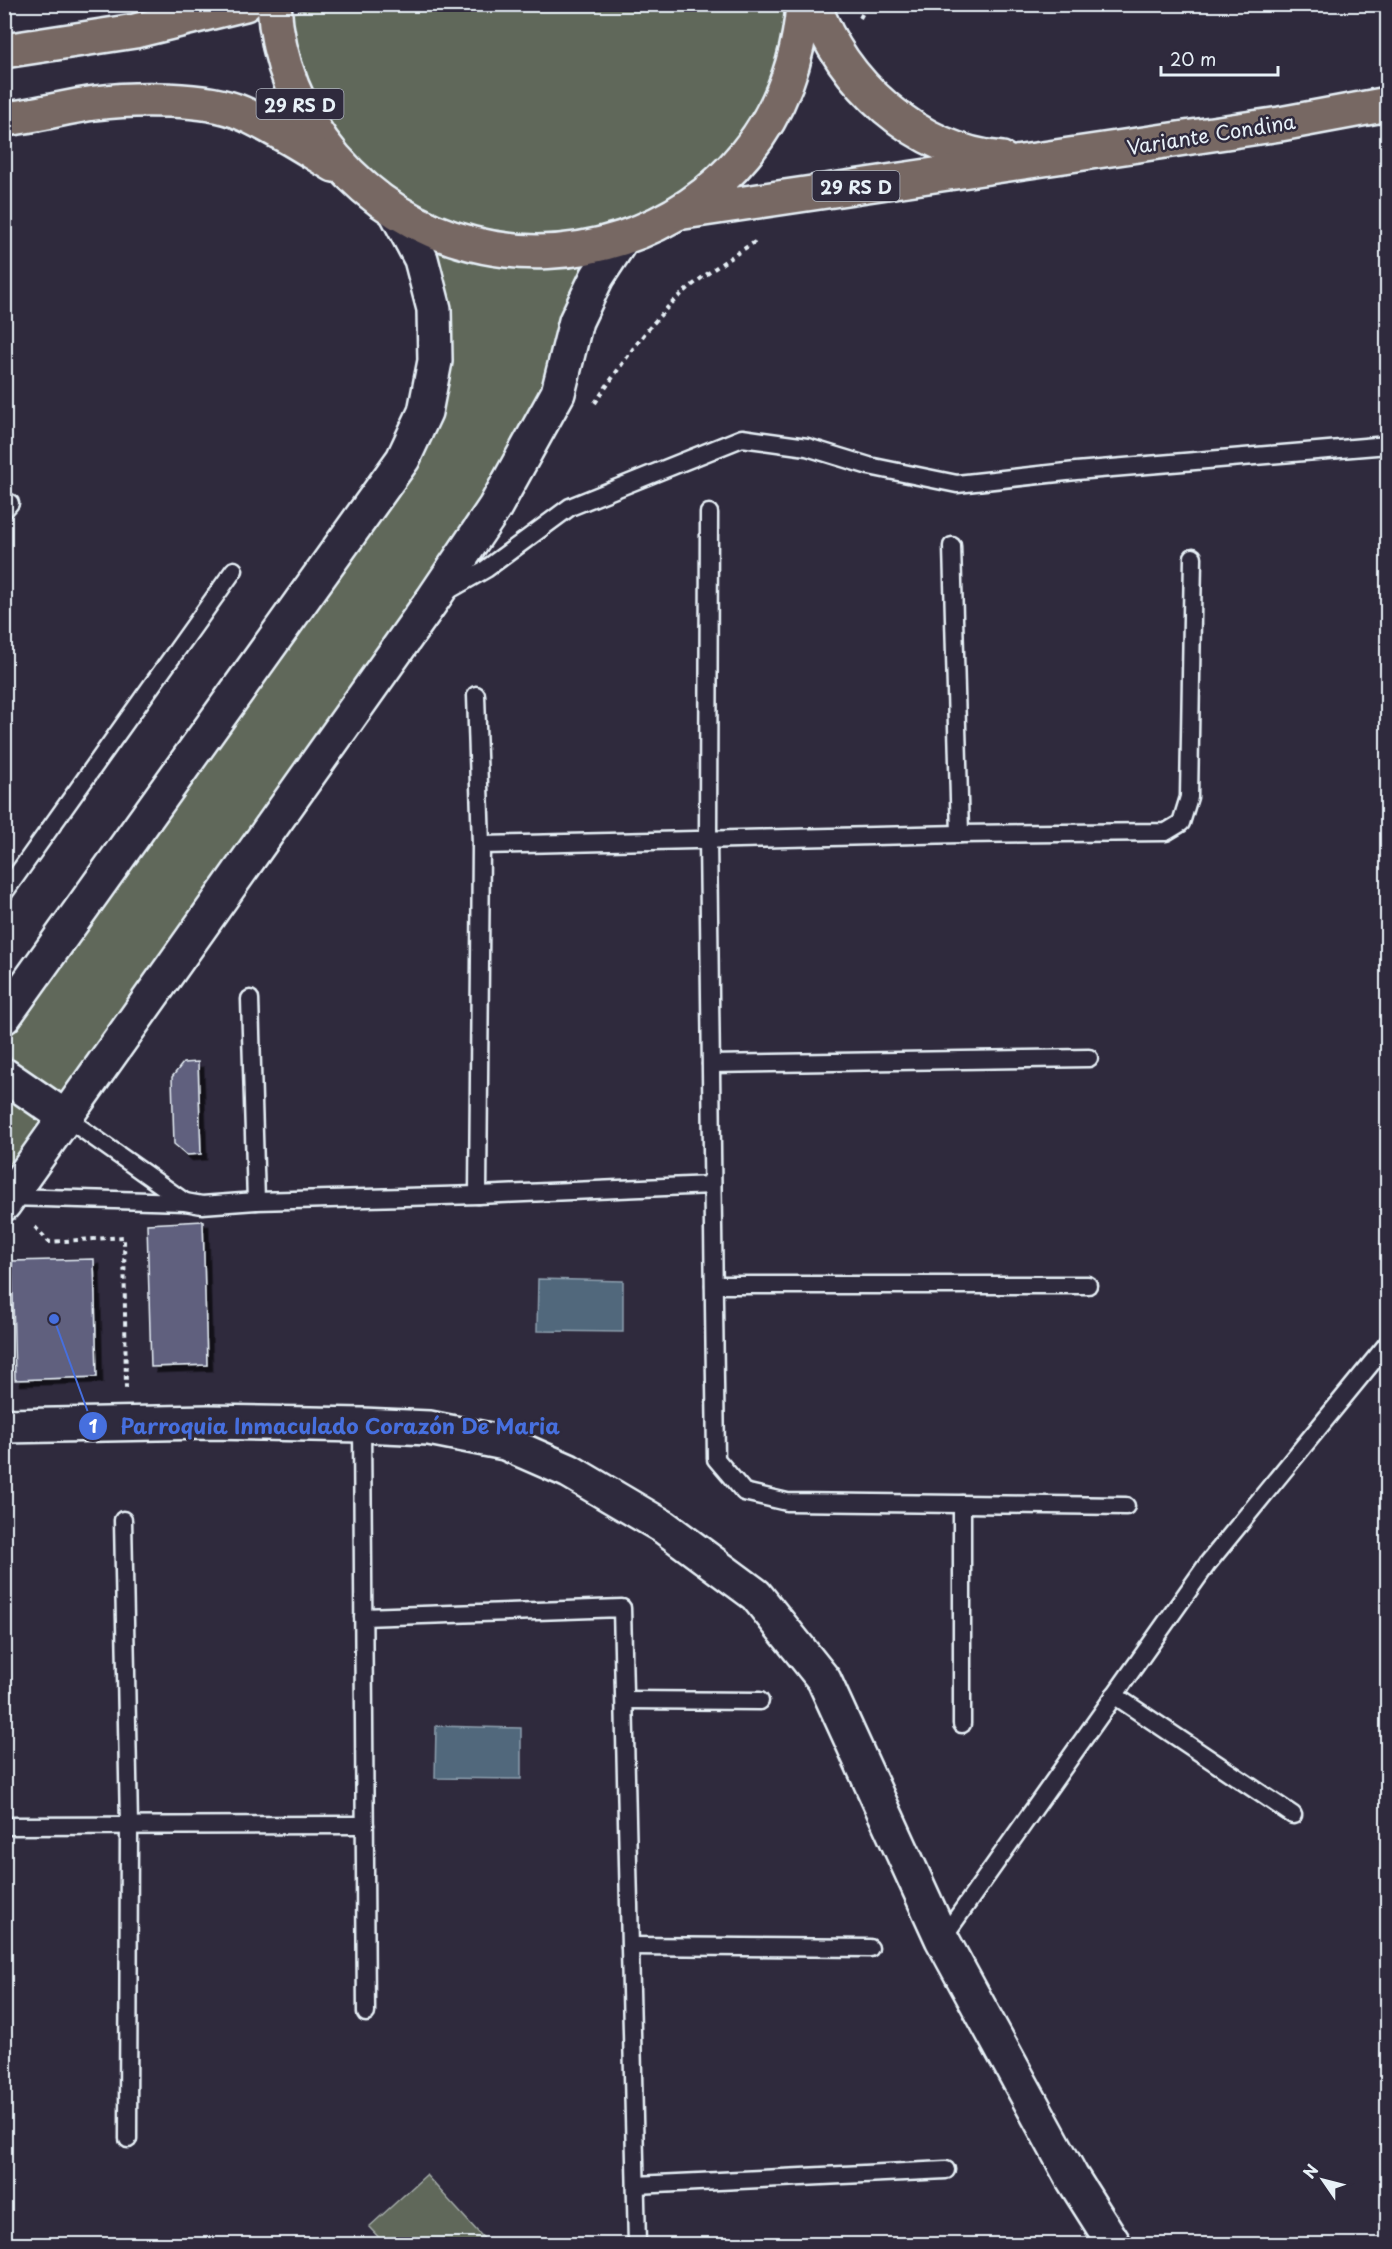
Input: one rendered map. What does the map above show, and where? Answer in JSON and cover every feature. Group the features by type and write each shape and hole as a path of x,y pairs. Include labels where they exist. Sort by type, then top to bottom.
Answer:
{"highway":[{"path":"4,51 135,30 245,4"},
{"name":"29 RS D","path":"274,11 284,62 300,104 322,142 351,176 396,212 426,229 457,241 501,250 557,253 590,248 622,239 679,212 716,185 747,152 772,113 791,71 802,26 803,4"},
{"name":"Variante Condina","path":"814,4 835,51 864,89 900,120 942,143 987,157 1034,161"},
{"path":"4,119 97,103 166,100 202,102 240,112 283,134 351,176"},
{"name":"Variante Condina","path":"679,212 1280,124 1388,104"}],"main road":[{"path":"4,1017 403,459 424,412 429,392 435,361 434,309 421,259 396,212"},
{"path":"7,1201 433,599 495,507 558,393 576,321 597,277 622,239"},
{"path":"4,1075 65,1117"},
{"path":"4,1426 126,1423 362,1425 429,1428 505,1443 569,1471 664,1527 756,1595 824,1680 942,1939 1071,2176 1114,2244"}],"lane":[{"path":"433,599 486,570 570,507 742,438 807,447 869,466 957,484 1076,471 1388,445"},
{"path":"710,513 708,839 716,1459 744,1492 787,1502 1126,1506"},
{"path":"952,546 960,834"},
{"path":"481,845 960,834 1166,832 1181,823 1189,797 1193,557"},
{"path":"4,893 234,570"},
{"path":"476,695 481,845 478,1195"},
{"path":"250,999 256,1201"},
{"path":"711,1064 1089,1058"},
{"path":"65,1117 185,1202"},
{"path":"7,1201 185,1202 202,1205 256,1201 712,1185"},
{"path":"714,1286 1088,1285"},
{"path":"942,1939 1208,1563 1388,1343"},
{"path":"362,1425 366,2013"},
{"path":"962,1504 962,1724"},
{"path":"123,1520 129,1826 128,2139"},
{"path":"363,1617 622,1608 637,2244"},
{"path":"1114,1695 1293,1815"},
{"path":"624,1701 760,1701"},
{"path":"4,1826 365,1825"},
{"path":"630,1946 870,1948"},
{"path":"636,2185 945,2170"}],"path":[{"path":"589,412 632,351 669,306 720,266 765,236"},
{"path":"7,1201 49,1242 124,1237 126,1423"}],"green space":[{"path":"325,4 803,5 747,151 622,239 558,393 5,1204 5,1017 425,412 421,259 351,176 275,18"},
{"path":"426,2175 489,2244 385,2244 369,2227"}],"water":[{"path":"538,1279 623,1281 623,1332 537,1331"},
{"path":"436,1726 521,1728 521,1779 435,1778"}],"building":[{"path":"198,1062 201,1154 187,1155 174,1144 172,1077 183,1063"},
{"path":"203,1221 207,1365 151,1367 147,1224"},
{"path":"94,1259 97,1377 15,1380 12,1261"}],"place":[{"name":"Parroquia Inmaculado Corazón De Maria","path":"54,1319"}]}
